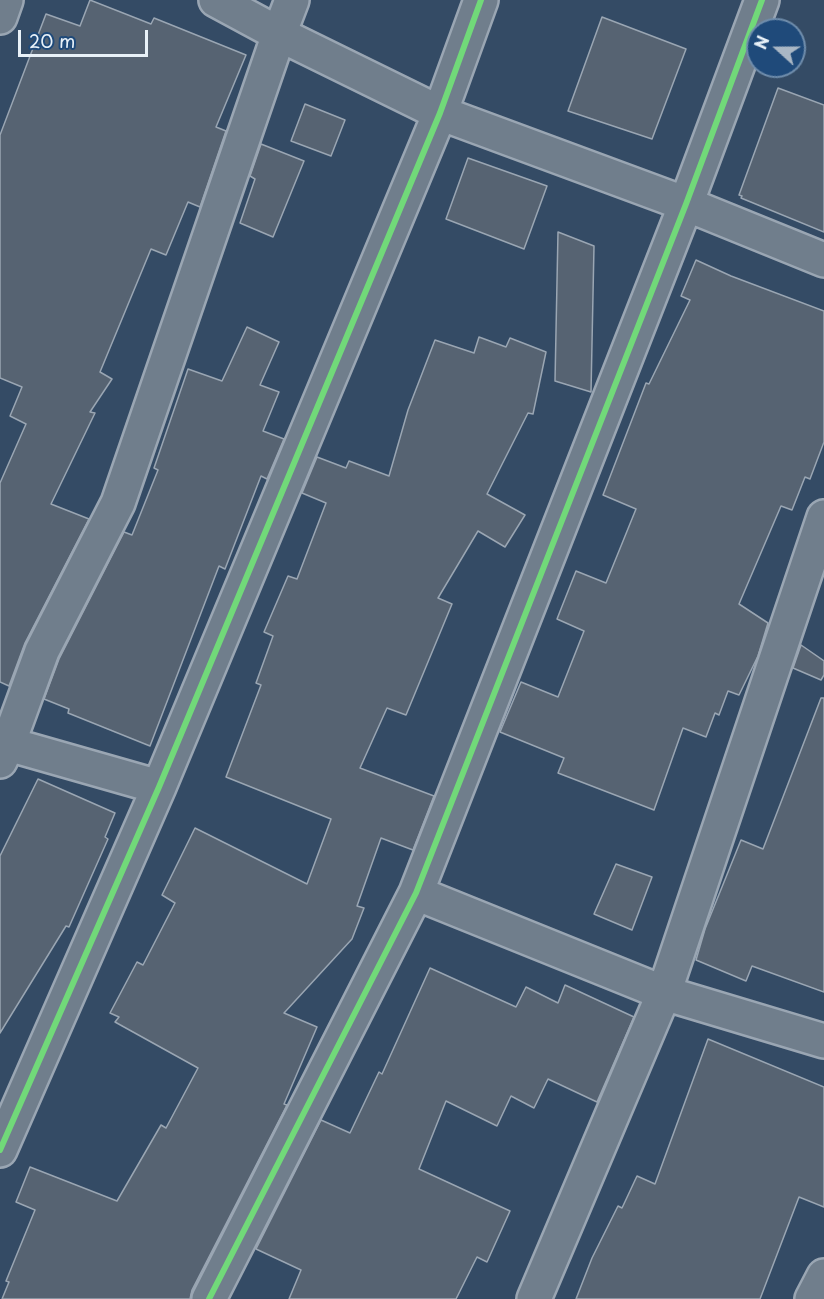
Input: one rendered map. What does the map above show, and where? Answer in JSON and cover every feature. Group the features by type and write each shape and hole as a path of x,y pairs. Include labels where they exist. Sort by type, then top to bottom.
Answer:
{"street":[{"path":"0,17 6,0"},
{"path":"216,0 279,34 440,113 686,204 824,260"},
{"path":"159,787 3,748 42,651 118,503 292,0"},
{"path":"0,1149 159,787 440,113 481,0"},
{"path":"209,1299 416,893 686,204 762,0"},
{"path":"534,1299 664,993 824,517"},
{"path":"416,893 664,993 824,1041"},
{"path":"812,1299 824,1276"}],"building":[{"path":"90,0 151,24 154,18 246,55 216,127 226,131 200,207 188,202 166,255 151,249 100,372 112,379 90,412 95,413 51,504 89,519 25,643 9,686 0,682 0,483 26,424 10,416 22,387 0,378 0,135 46,14 80,26"},
{"path":"602,17 686,49 652,139 568,111"},
{"path":"778,88 824,105 824,232 741,198 742,196 739,195"},
{"path":"305,104 345,120 331,156 291,141"},
{"path":"261,144 304,161 273,237 240,223 255,179 250,176"},
{"path":"468,158 547,186 524,249 446,219"},
{"path":"558,232 594,246 591,392 555,381"},
{"path":"696,260 731,276 824,311 824,442 810,479 805,477 792,510 781,506 739,604 768,623 758,656 739,695 728,691 719,715 715,713 706,737 683,728 654,810 558,773 564,758 500,732 521,682 558,697 584,631 557,619 576,571 606,583 636,509 603,495 646,383 649,384 690,300 681,296"},
{"path":"247,327 279,342 260,385 279,392 263,431 284,439 267,479 261,476 225,569 219,566 150,746 68,713 69,709 44,699 59,659 124,532 132,535 158,470 154,468 188,369 222,381"},
{"path":"479,337 506,347 510,338 546,352 533,414 528,413 487,494 525,515 505,547 478,531 438,598 452,604 406,715 387,708 360,768 434,796 413,850 381,838 357,906 364,908 352,939 284,1013 317,1027 284,1104 287,1105 192,1290 190,1299 2,1299 9,1282 6,1281 35,1210 16,1202 30,1167 117,1201 161,1125 166,1128 198,1068 115,1022 119,1017 110,1013 137,962 143,965 175,903 162,895 195,828 307,884 331,819 226,777 261,685 256,683 273,636 264,632 288,576 297,579 326,503 302,493 317,457 346,468 349,461 389,476 408,410 435,340 474,353"},
{"path":"801,645 824,661 824,675 821,680 793,668"},
{"path":"821,698 824,698 824,992 752,966 746,981 696,960 705,929 741,840 763,849"},
{"path":"38,779 115,813 105,837 108,839 69,927 66,926 0,1033 0,856"},
{"path":"616,864 652,877 632,930 594,914"},
{"path":"430,968 516,1007 526,987 558,1003 565,985 634,1017 597,1102 548,1079 534,1108 511,1096 497,1126 446,1101 419,1169 510,1211 487,1262 477,1257 456,1299 289,1299 301,1270 256,1249 321,1120 350,1133 379,1072 382,1074"},
{"path":"708,1039 824,1087 824,1207 799,1197 760,1299 576,1299 592,1258 618,1206 622,1208 637,1176 655,1184"}],"cycle path":[{"path":"0,1150 159,787 440,113 481,0"},
{"path":"209,1299 416,893 686,204 762,0"}]}
